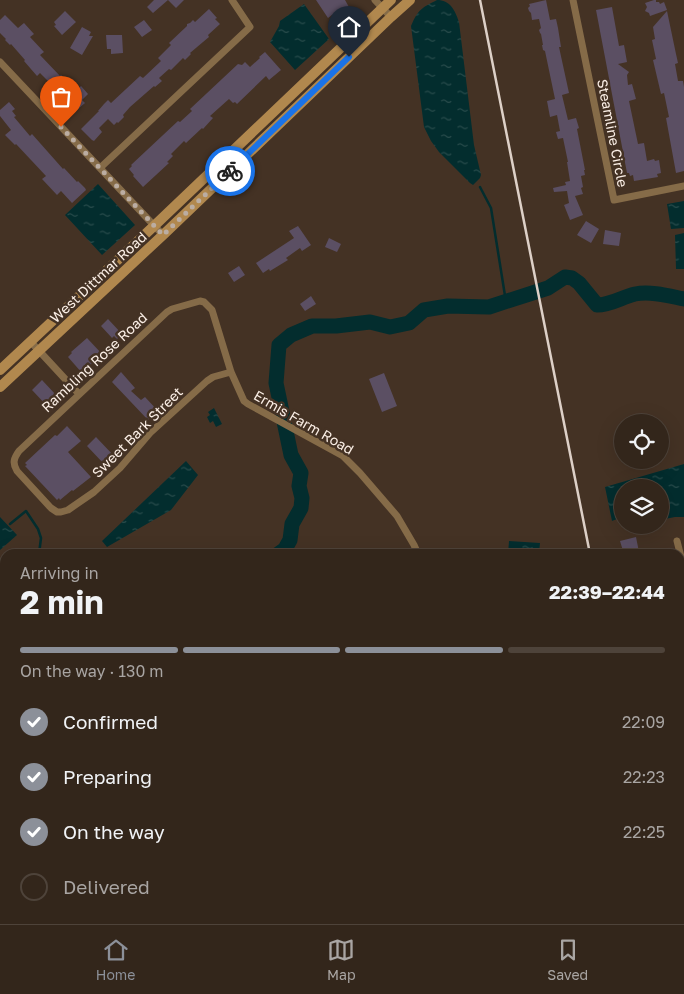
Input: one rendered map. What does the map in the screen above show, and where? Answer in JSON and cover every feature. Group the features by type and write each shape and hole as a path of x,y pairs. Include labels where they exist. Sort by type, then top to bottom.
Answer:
{"street":[{"path":"100,168 250,27 232,0"},
{"name":"West Dittmar Road","path":"0,370 154,226 379,4 391,0"},
{"name":"West Dittmar Road","path":"0,387 410,0"},
{"name":"Steamline Circle","path":"573,0 614,200 684,186"},
{"path":"379,4 391,17"},
{"path":"0,62 163,235"},
{"name":"Ermis Farm Road","path":"200,301 204,302 212,310 231,372 244,401 330,449 351,463 397,516 416,549"},
{"name":"Rambling Rose Road","path":"15,456 19,450 167,312 200,301"},
{"path":"30,341 79,394"},
{"name":"Sweet Bark Street","path":"15,456 14,467 51,508 57,512 68,510 94,492 120,468 150,433 206,381 231,372"},
{"path":"677,541 679,549"}],"water":[{"path":"437,0 442,0 451,6 459,22 474,145 481,175 473,185 439,152 424,127 411,26 421,10"},
{"path":"304,4 329,39 295,70 270,42 280,21"},
{"path":"98,184 135,225 102,255 65,215"},
{"path":"684,201 684,228 671,229 667,204"},
{"path":"684,233 684,269 676,269 675,235"},
{"path":"214,408 222,424 216,427 213,421 210,423 207,417 210,415 208,412"},
{"path":"186,461 198,475 171,510 107,547 102,541"},
{"path":"684,464 684,517 669,518 669,479 632,479"},
{"path":"614,484 614,520 612,521 605,487"},
{"path":"0,517 17,535 0,549"},
{"path":"509,541 540,543 539,549 508,549"}],"building":[{"path":"154,0 168,0 153,13 147,7"},
{"path":"168,0 184,0 176,8"},
{"path":"316,0 345,0 349,7 328,18"},
{"path":"546,0 550,20 556,19 561,47 559,47 569,93 562,95 568,120 576,118 585,170 585,175 581,176 583,194 575,196 583,215 570,220 564,205 569,203 567,191 554,192 553,188 566,185 565,182 570,181 568,162 563,138 558,139 556,132 560,131 557,115 550,117 547,101 555,99 539,30 541,28 539,19 532,20 528,8 529,4"},
{"path":"654,0 660,4 664,2 667,10 650,16 645,11 647,7 645,3"},
{"path":"612,7 619,46 624,45 627,62 618,64 629,72 627,75 628,85 632,84 636,99 629,101 638,144 644,143 647,161 659,160 661,173 657,174 658,177 634,181 633,175 630,176 627,173 596,10"},
{"path":"209,9 220,24 208,35 209,37 190,53 185,60 183,58 171,70 169,69 159,78 162,81 130,107 118,123 114,125 108,119 99,128 102,132 94,141 92,140 81,129 108,100 111,103 140,76 143,78 161,61 158,58 187,24 193,20 195,22"},
{"path":"65,11 76,22 62,35 54,26 56,25 54,22"},
{"path":"667,11 678,63 675,64 678,81 683,81 684,87 684,171 676,173 666,118 669,117 664,93 661,94 653,60 656,59 652,40 655,39 653,27"},
{"path":"5,15 18,28 24,23 34,34 30,37 44,52 40,55 76,91 81,86 88,94 82,100 85,103 73,113 51,84 40,73 37,76 0,33 0,20"},
{"path":"144,20 152,30 142,37 134,27"},
{"path":"82,27 91,32 89,36 93,36 82,55 70,48"},
{"path":"106,35 122,35 123,53 111,54 111,49 107,49"},
{"path":"265,52 281,70 269,80 266,76 237,104 229,99 210,116 213,118 203,129 186,143 184,141 171,154 173,156 167,162 169,163 143,187 129,169 131,165 178,121 180,122 192,111 190,109 238,64 242,65 245,62 250,67"},
{"path":"9,102 15,109 12,111 16,116 14,117 30,136 32,134 63,169 85,188 86,190 72,203 61,191 57,195 42,179 46,176 5,135 11,130 0,116 0,110"},
{"path":"586,221 599,229 591,243 577,235"},
{"path":"298,226 311,245 302,251 300,248 286,258 288,260 263,273 256,263 294,238 289,231"},
{"path":"605,230 621,233 619,246 603,244"},
{"path":"329,238 341,244 337,252 325,247"},
{"path":"239,266 245,275 234,282 228,273"},
{"path":"311,296 316,304 305,311 300,304"},
{"path":"108,319 122,334 117,339 114,336 112,338 101,326"},
{"path":"87,338 102,354 82,373 68,357"},
{"path":"121,372 135,388 131,391 141,400 145,397 159,412 153,417 148,420 112,382"},
{"path":"384,373 397,406 382,412 369,379"},
{"path":"42,380 56,395 47,406 32,390"},
{"path":"67,426 81,441 68,452 91,477 60,500 59,498 57,500 25,466 27,465 25,463"},
{"path":"96,437 114,456 104,464 87,446"},
{"path":"636,537 638,549 622,549 620,541"}],"waterway":[{"path":"480,187 491,208 506,302"},
{"path":"285,549 290,540 292,524 301,508 302,498 299,486 301,473 291,455 276,383 279,345 291,335 312,326 336,326 370,322 390,327 409,323 424,310 448,306 489,307 548,288 565,277 572,278 579,283 597,305 607,304 641,293 660,294 684,299"},
{"path":"10,524 26,511 38,529 41,538 40,549"}],"railway":[{"path":"480,0 589,549"}],"way so far":[{"path":"61,127 163,235 230,171"}],"route":[{"path":"230,171 349,57"}]}
